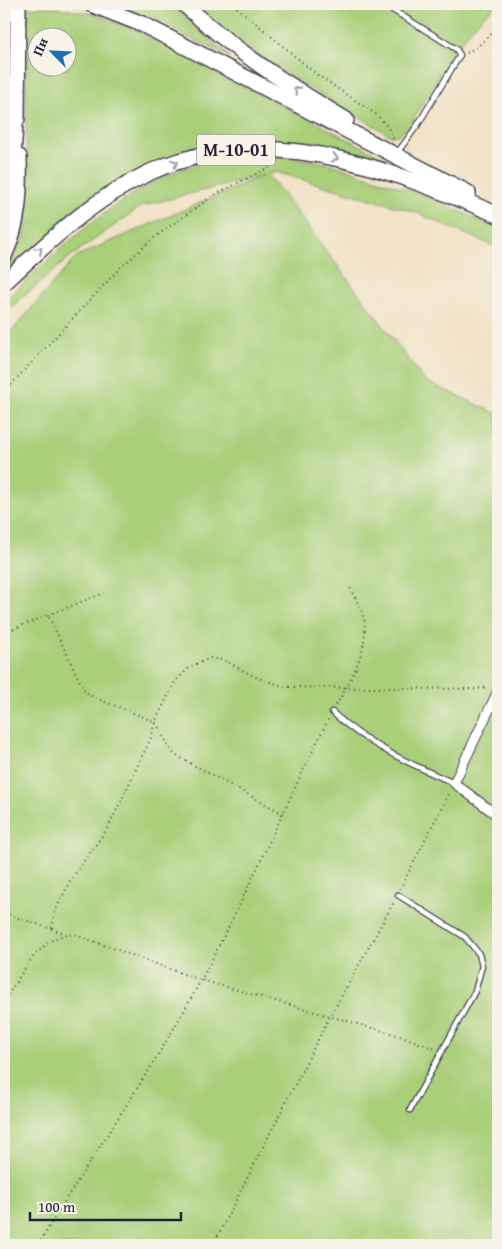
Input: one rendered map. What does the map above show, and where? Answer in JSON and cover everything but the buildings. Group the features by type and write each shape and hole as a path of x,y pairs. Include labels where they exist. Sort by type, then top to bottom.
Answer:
{"main road":[{"path":"4,210 11,190 16,108 18,4"},
{"path":"91,4 142,24 398,151"},
{"path":"184,4 230,45 270,74 498,209"},
{"path":"4,256 19,209 16,108"},
{"name":"М-10-01","path":"4,283 70,223 105,198 175,162 223,151 254,148 285,149 334,156 416,181 498,215"}],"street":[{"path":"495,689 454,783 498,816"}],"lane":[{"path":"383,4 456,49 460,55 398,151"},
{"path":"332,712 354,730 414,766 454,783"},
{"path":"398,895 465,937 476,948 482,959 482,973 476,990 410,1110"}],"path":[{"path":"233,4 316,74 377,115 387,126 398,151"},
{"path":"460,55 471,52 498,28"},
{"path":"4,392 120,268 155,237 214,194 274,165"},
{"path":"38,1245 159,1055 201,980 258,869 332,712 346,688 359,658 364,625 363,614 350,587"},
{"path":"4,633 104,593"},
{"path":"48,615 83,688 89,695 154,722 160,727 165,743 175,755 284,814"},
{"path":"52,928 55,912 70,881 109,826 151,738 154,722 175,682 191,666 210,658 226,660 253,676 285,686 495,689"},
{"path":"4,913 66,934 76,935 201,980 288,1004 329,1018 404,1037 442,1052"},
{"path":"4,1004 5,995 43,946 55,937 66,934"},
{"path":"213,1245 329,1018"}],"green space":[{"path":"117,4 175,4 197,28 230,57"},
{"path":"195,4 497,4 459,45 410,125 398,135 391,136 263,59 238,42"},
{"path":"49,7 95,14 138,31 431,182 333,150 285,143 249,143 170,159 4,275 24,237 27,221 25,8"},
{"path":"4,8 9,8 7,183 4,196"},
{"path":"285,156 331,164 424,195 498,229 498,248 415,212 276,172 268,174 425,381 498,414 498,1245 4,1245 4,340 77,256 264,175 142,206 71,256 4,313 4,301 49,259 99,217 153,182 181,169 218,159"}]}
